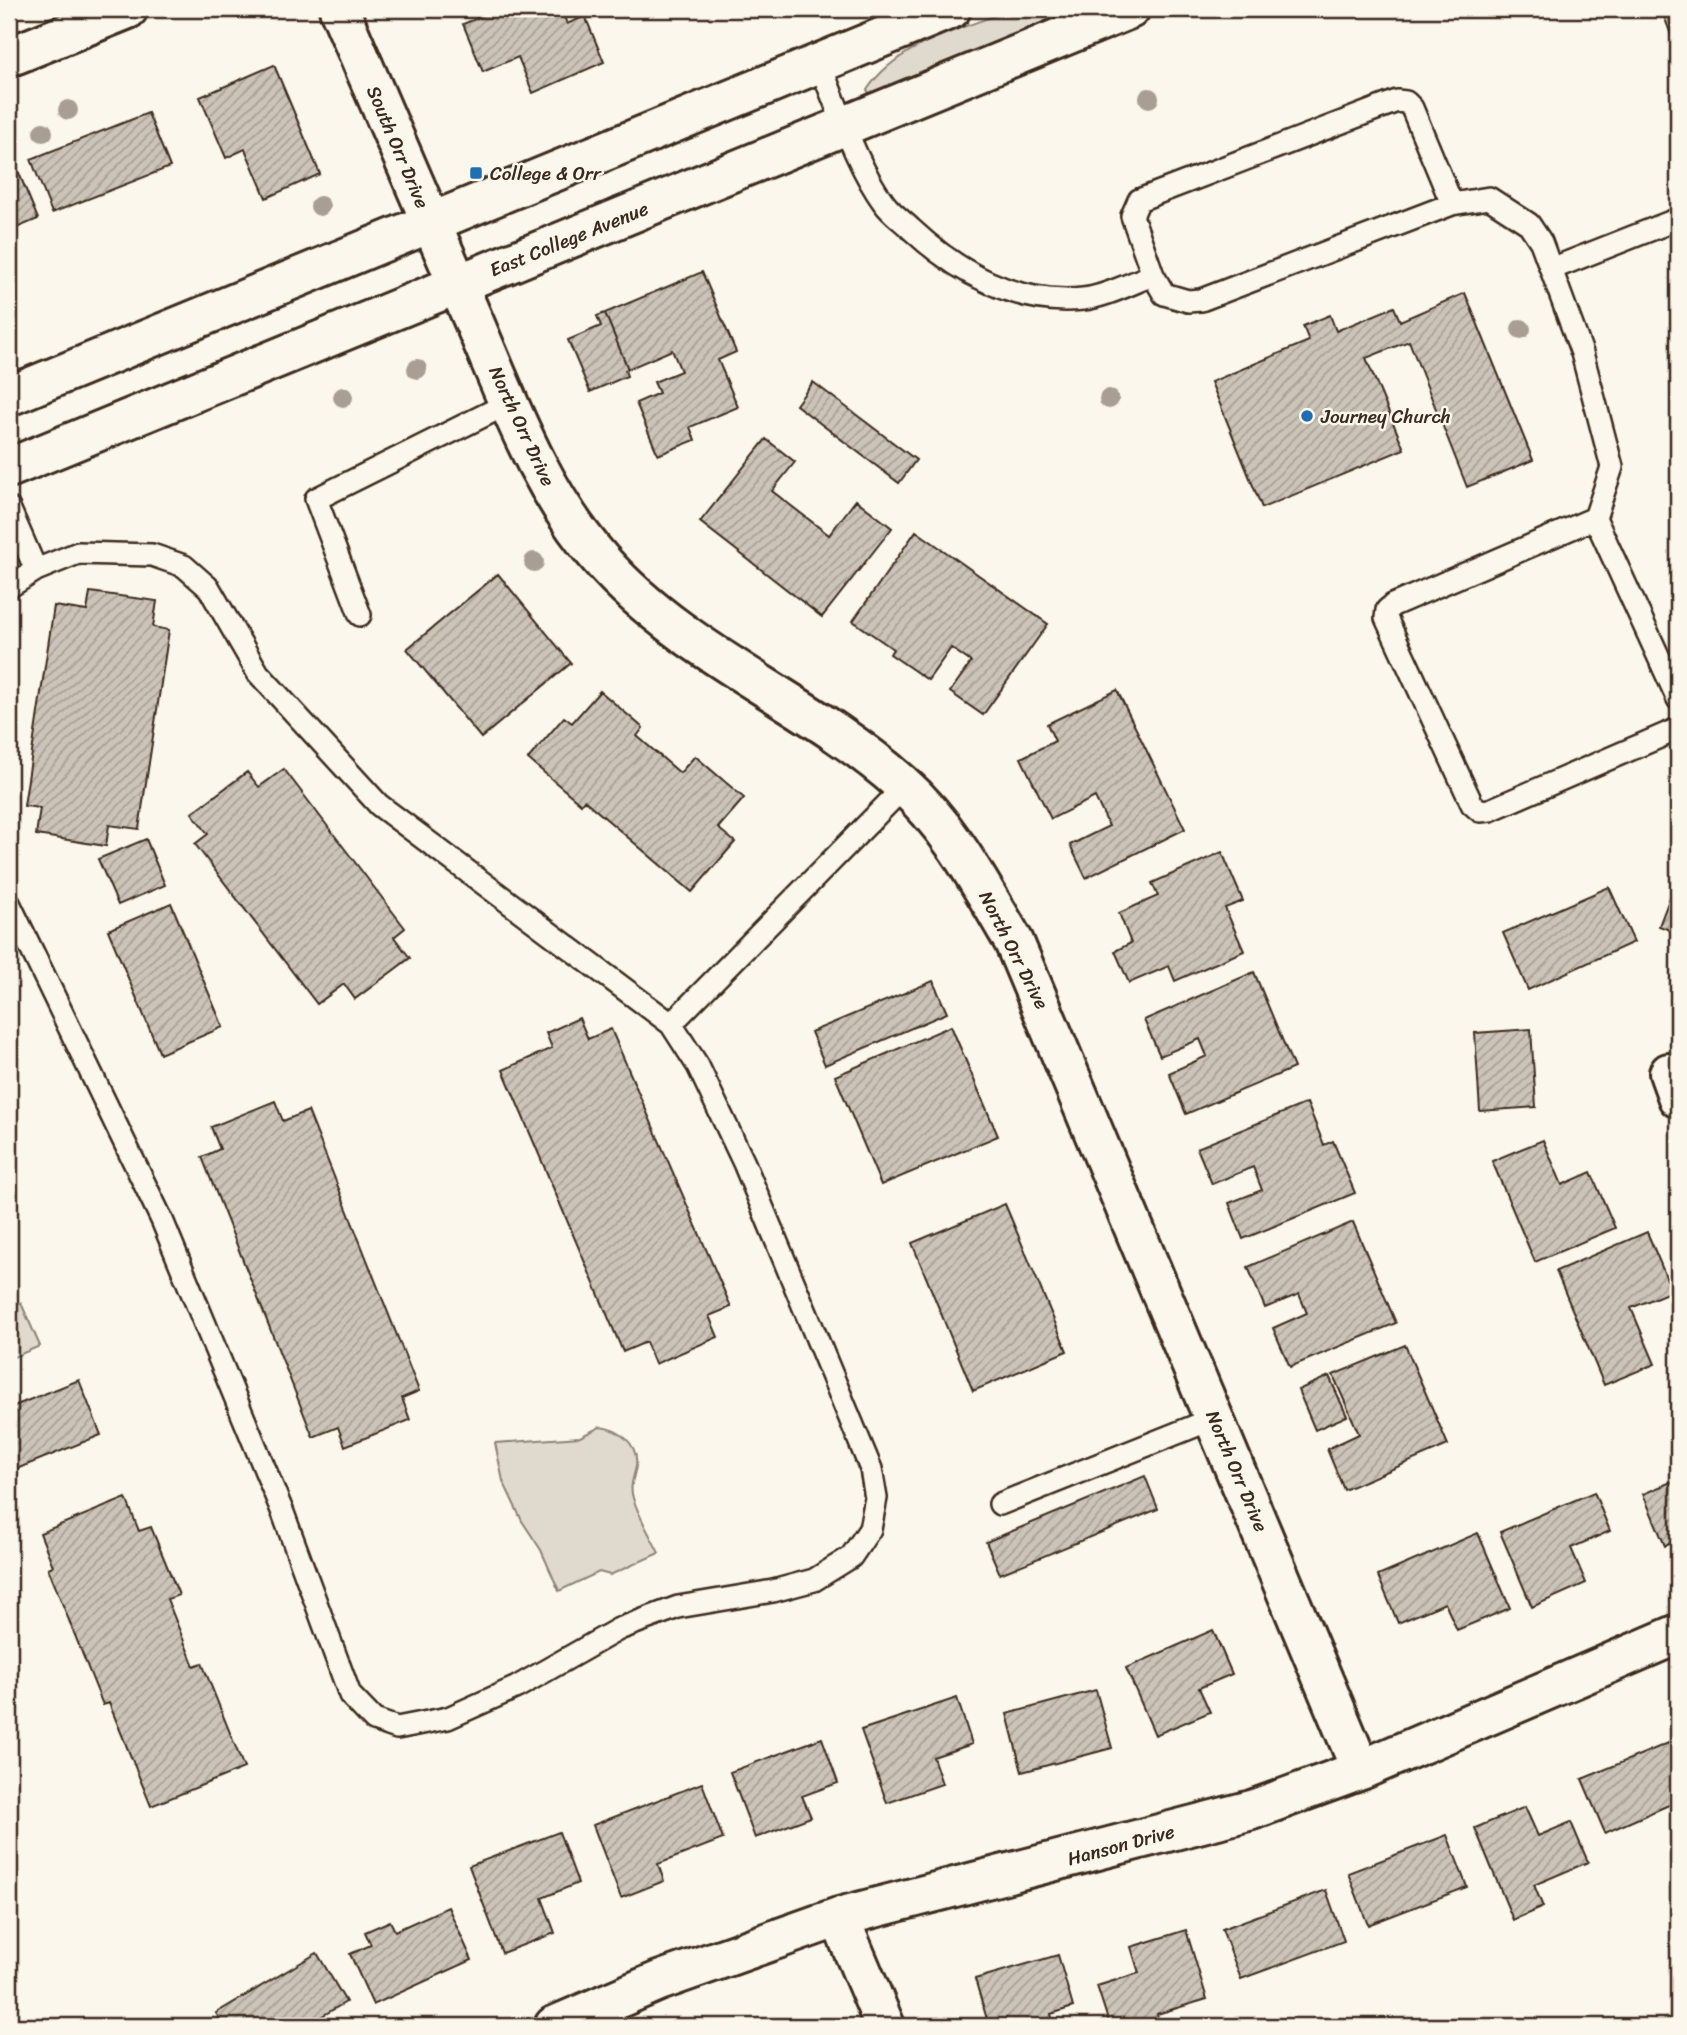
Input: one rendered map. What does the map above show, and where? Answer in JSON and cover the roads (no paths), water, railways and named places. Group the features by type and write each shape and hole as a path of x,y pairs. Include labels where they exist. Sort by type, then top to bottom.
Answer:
{"street":[{"path":"9,57 128,9"},
{"name":"South Orr Drive","path":"339,9 458,285"},
{"path":"9,396 951,9"},
{"name":"East College Avenue","path":"9,468 1130,9"},
{"name":"North Orr Drive","path":"458,285 530,453 573,526 632,591 668,622 860,750 905,786 958,846 1014,942 1361,1770"},
{"name":"Hanson Drive","path":"554,2026 659,1981 839,1917 1252,1810 1361,1770 1678,1634"},
{"path":"839,1917 885,2026"}],"lane":[{"path":"819,63 885,204 935,251 968,273 1008,290 1045,300 1085,299 1153,275"},
{"path":"1452,204 1412,108 1406,102 1397,101 1139,200 1132,216 1153,275 1164,294 1188,301 1201,300 1452,204 1489,198 1530,224 1551,269 1582,353 1612,467 1595,518 1678,699"},
{"path":"1551,269 1678,219"},
{"path":"360,615 316,499 509,403"},
{"path":"9,509 36,570"},
{"path":"1595,518 1393,605 1387,610 1386,618 1472,804 1480,811 1490,810 1678,729"},
{"path":"9,587 36,570 78,553 152,555 184,566 209,588 258,673 379,805 671,1024 698,1066 744,1163 871,1469 876,1498 870,1529 851,1557 814,1580 773,1591 678,1607 619,1629 517,1687 448,1718 397,1728 374,1720 351,1695 283,1513 162,1220 9,903"},
{"path":"671,1024 905,786"},
{"path":"1000,1504 1215,1418"}],"place":[{"name":"College & Orr","path":"476,173"},
{"name":"Journey Church","path":"1307,416"}]}
